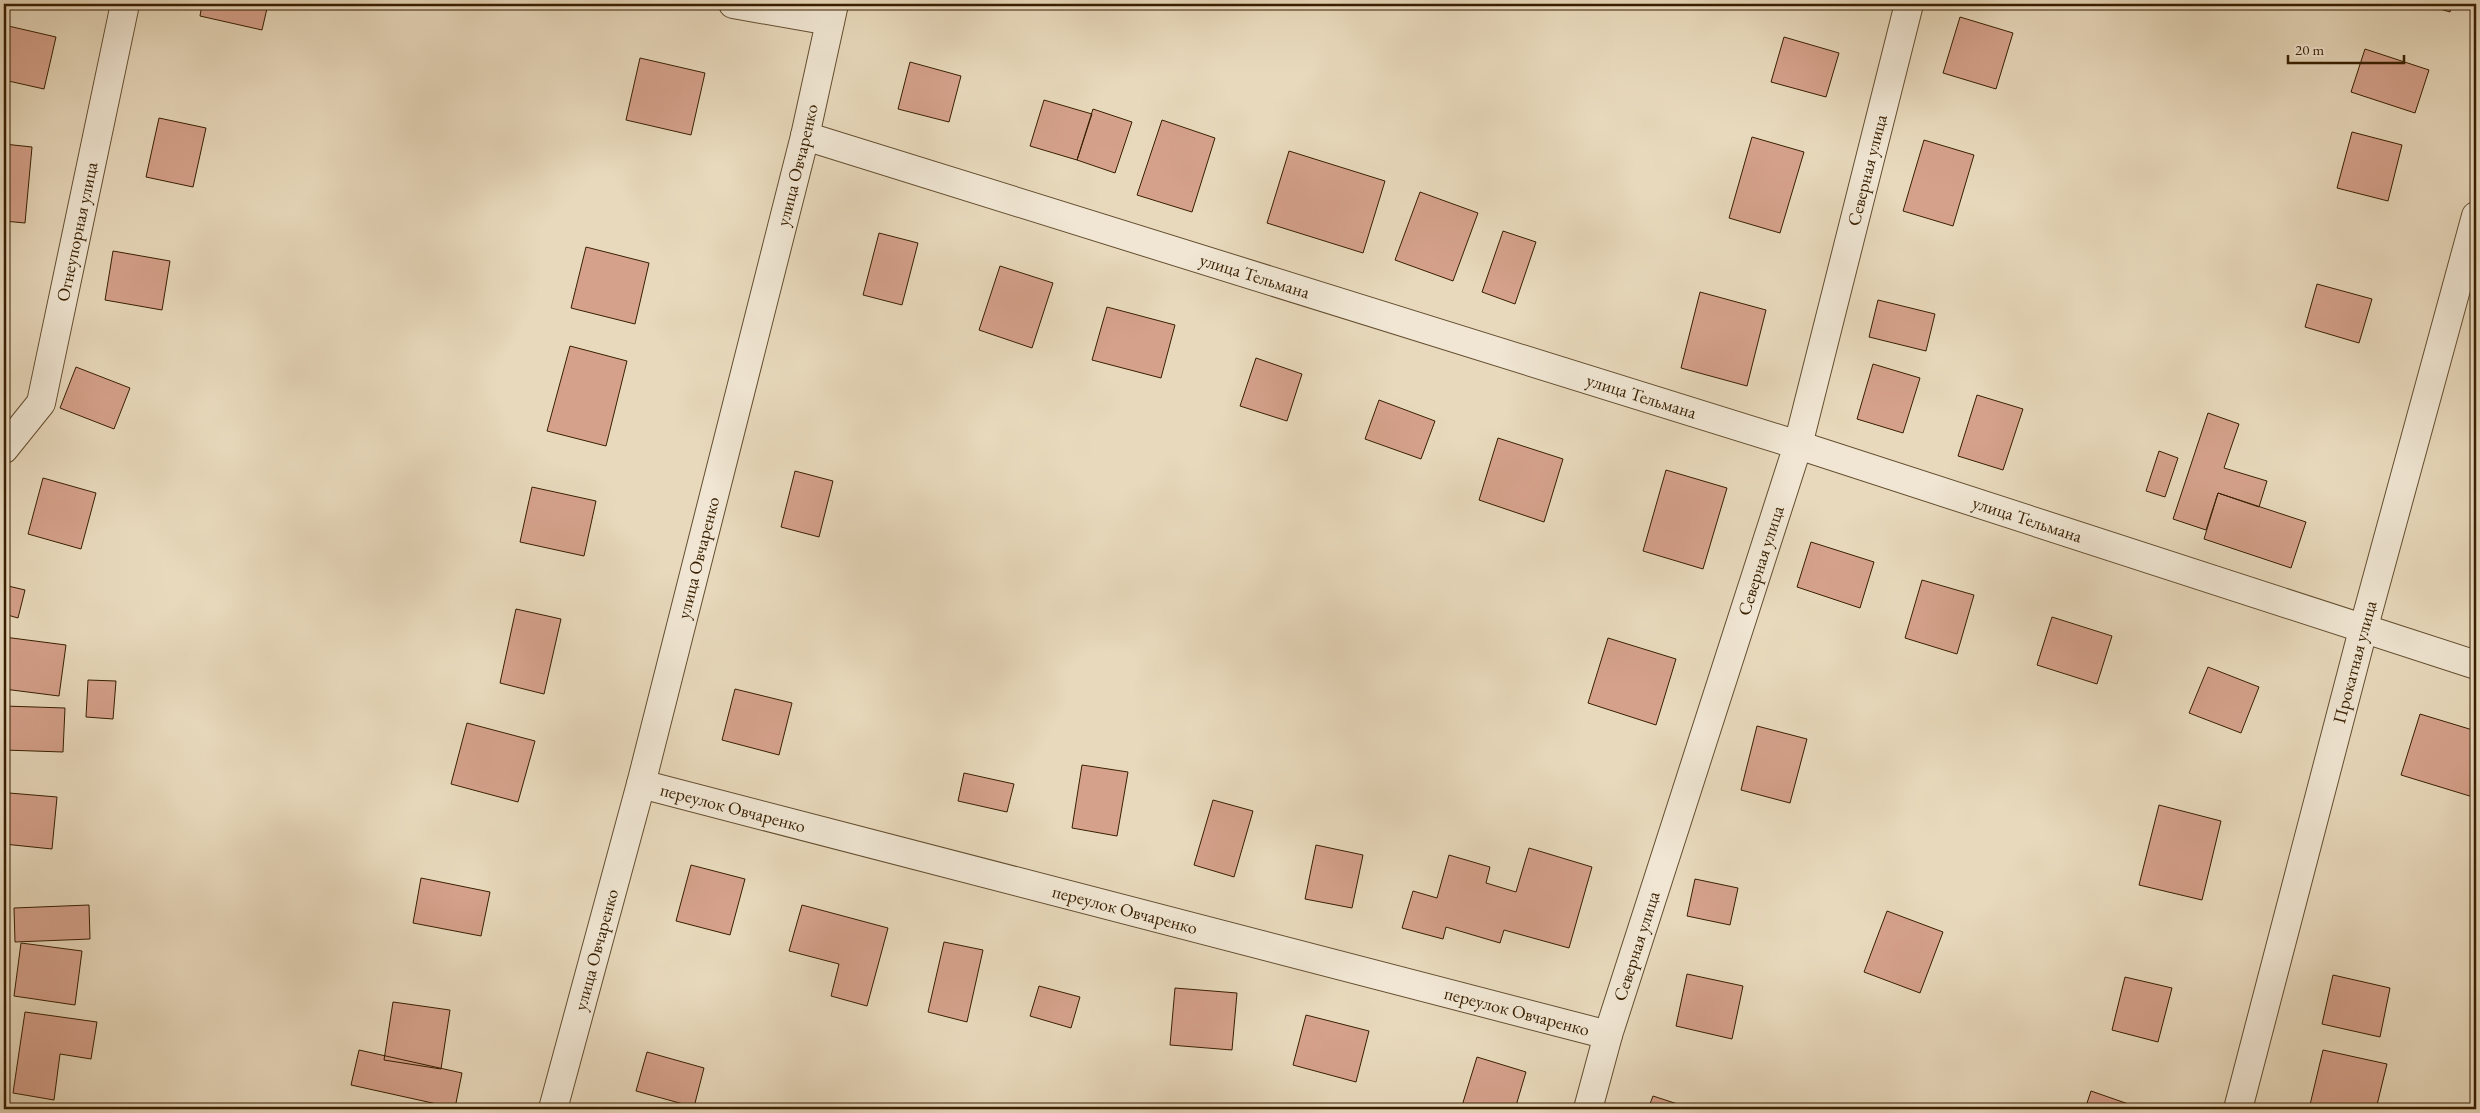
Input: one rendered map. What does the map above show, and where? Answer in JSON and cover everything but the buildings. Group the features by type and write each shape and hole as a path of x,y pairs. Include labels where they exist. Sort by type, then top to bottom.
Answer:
{"street":[{"name":"Огнеупорная улица","path":"4,449 41,403 125,4"},
{"path":"733,4 832,12"},
{"name":"Северная улица","path":"1588,1109 1608,1035 1798,445 1909,4"},
{"name":"улица Овчаренко","path":"553,1109 642,784 805,136 832,12"},
{"name":"улица Тельмана","path":"805,136 1798,445 2363,630 2476,665"},
{"name":"Прокатная улица","path":"2238,1109 2363,630 2476,216"},
{"name":"переулок Овчаренко","path":"642,784 1608,1035"}]}
